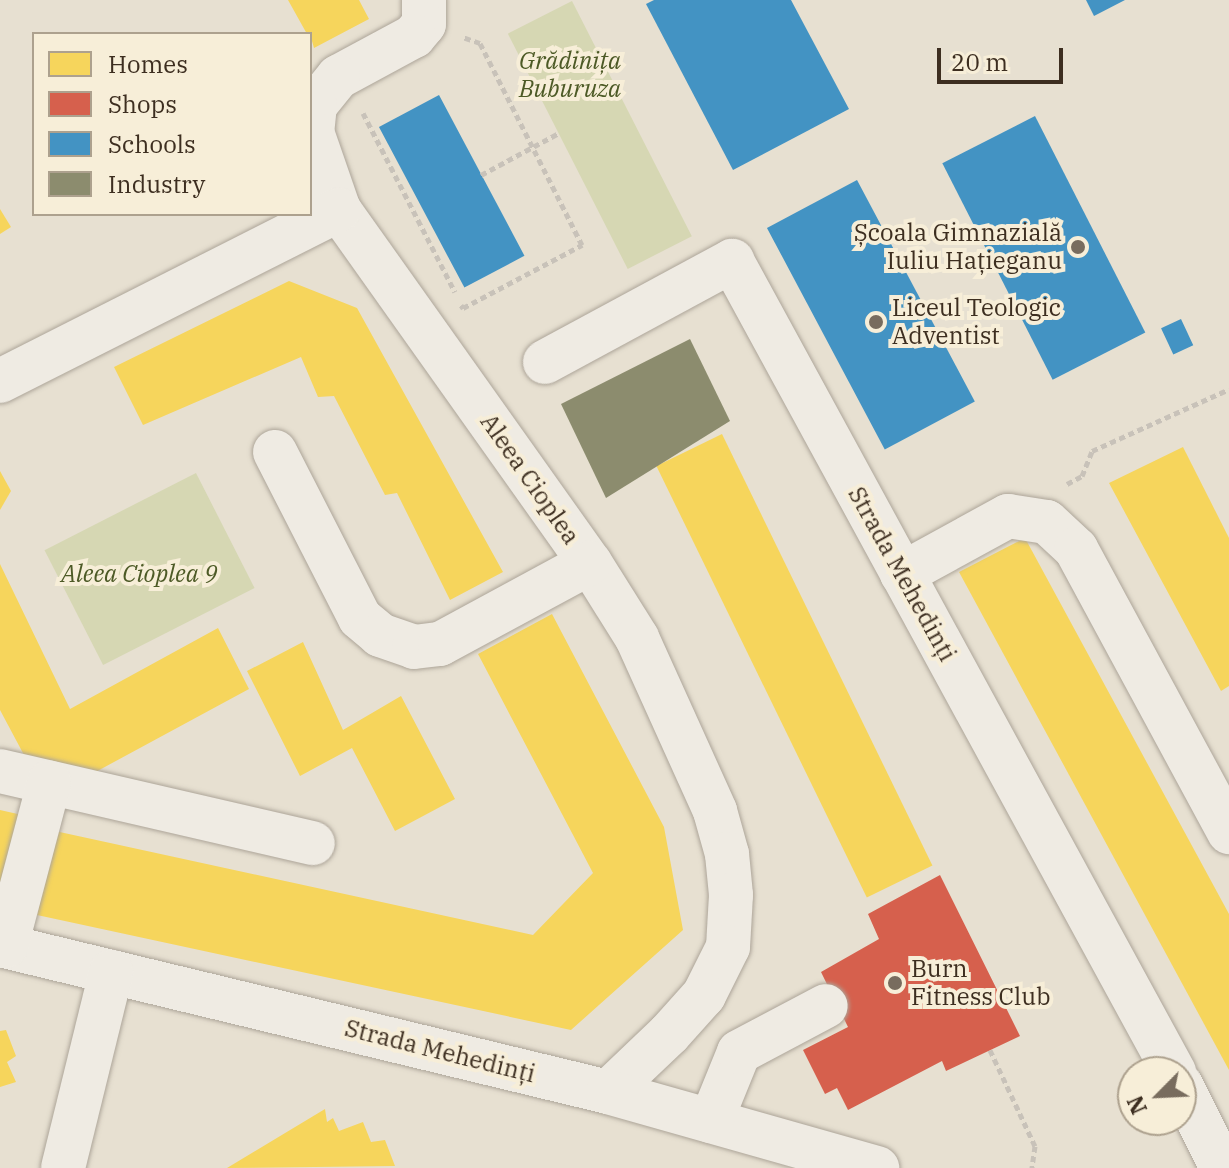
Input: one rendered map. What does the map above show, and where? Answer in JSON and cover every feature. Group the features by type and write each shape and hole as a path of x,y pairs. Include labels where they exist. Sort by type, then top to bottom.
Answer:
{"street":[{"name":"Aleea Cioplea","path":"424,12 414,36 343,74 315,105 312,132 339,210 590,563 637,638 698,771 727,854 731,895 728,947 704,995 669,1034 608,1092"},
{"path":"0,381 339,210"},
{"name":"Strada Mehedinți","path":"545,362 732,261 1165,1056"},
{"path":"275,452 360,618 380,635 414,647 440,644 590,563"},
{"path":"902,574 1008,516 1047,522 1076,549 1229,832"},
{"path":"0,771 313,843"},
{"path":"3,945 49,783"},
{"name":"Strada Mehedinți","path":"3,945 608,1092 877,1168"},
{"path":"63,1168 111,972"},
{"path":"711,1121 739,1052 826,1006"},
{"path":"1197,1117 1222,1168"}],"path":[{"path":"343,74 463,308 582,245 480,43 424,12"},
{"path":"481,175 559,133"},
{"path":"1082,476 1092,451 1229,389"},
{"path":"990,1050 1035,1146 1032,1168"}],"green space":[{"name":"Grădinița Buburuza","path":"572,1 692,236 628,269 508,34"},
{"name":"Aleea Cioplea 9","path":"196,473 255,588 103,665 45,550"}],"building: Homes":[{"path":"288,0 359,0 369,19 314,48 312,32 306,32"},
{"path":"0,209 11,227 0,234"},
{"path":"289,281 357,308 503,572 450,600 397,493 385,495 334,396 318,397 301,357 143,425 114,367"},
{"path":"722,434 932,865 867,897 656,466"},
{"path":"1183,447 1229,538 1229,686 1221,691 1109,483"},
{"path":"0,471 11,491 0,510"},
{"path":"1025,538 1229,914 1229,1070 959,572"},
{"path":"0,564 70,709 218,628 249,689 90,775 24,755 0,710"},
{"path":"552,614 664,827 683,930 571,1030 37,915 55,831 533,935 593,873 478,654"},
{"path":"303,642 343,730 401,696 455,799 395,831 352,748 300,776 247,671"},
{"path":"0,810 22,815 3,882 0,882"},
{"path":"6,1030 16,1056 7,1062 16,1082 0,1087 0,1031"},
{"path":"325,1109 327,1122 333,1118 339,1131 363,1122 371,1142 385,1140 395,1166 227,1168"}],"building: Shops":[{"path":"940,875 1020,1036 946,1071 942,1061 848,1110 837,1088 825,1094 803,1050 848,1027 821,972 879,939 868,914"}],"building: Schools":[{"path":"654,0 791,0 849,109 733,170 646,4"},
{"path":"1086,0 1125,0 1094,16"},
{"path":"439,95 524,256 464,288 379,127"},
{"path":"1035,116 1145,333 1053,380 942,163"},
{"path":"857,180 975,402 885,450 767,228"},
{"path":"1181,319 1193,345 1173,355 1161,328"}],"building: Industry":[{"path":"690,339 730,421 606,498 561,404"}],"place":[{"name":"Școala Gimnazială Iuliu Hațieganu","path":"1078,247"},
{"name":"Liceul Teologic Adventist","path":"876,322"},
{"name":"Burn Fitness Club","path":"895,983"}]}
